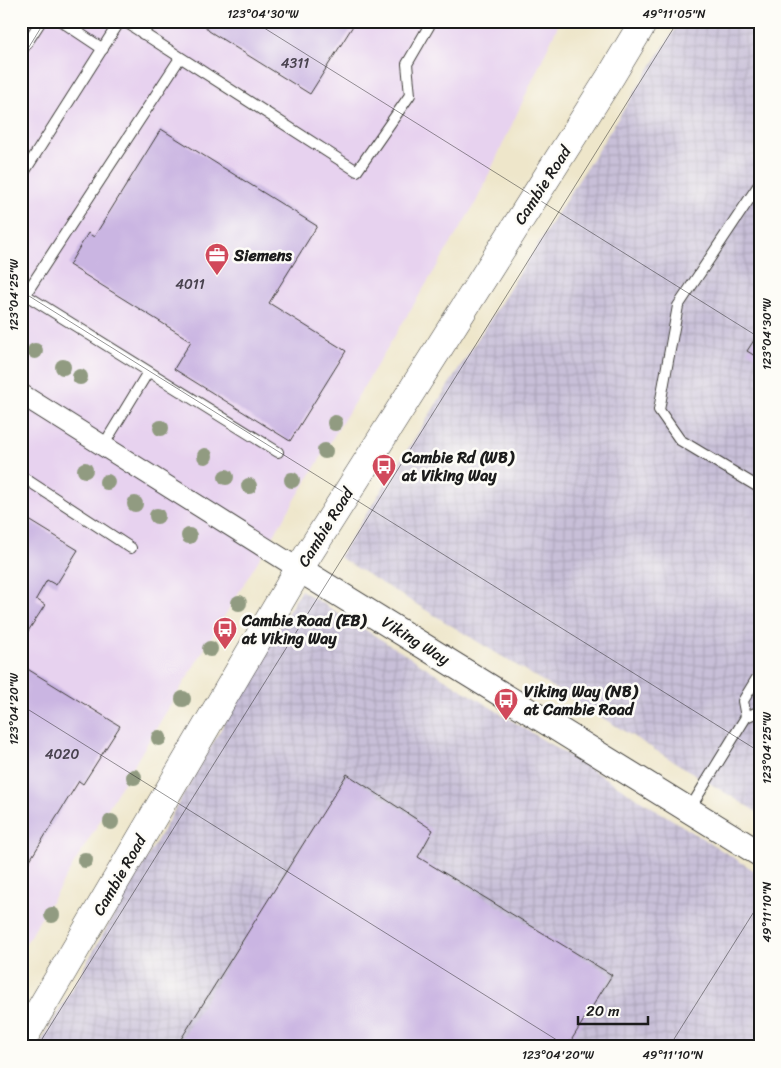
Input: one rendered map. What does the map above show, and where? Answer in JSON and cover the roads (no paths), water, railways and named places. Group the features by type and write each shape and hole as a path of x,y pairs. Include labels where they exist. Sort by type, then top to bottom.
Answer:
{"main road":[{"name":"Cambie Road","path":"21,1042 298,569 606,84 644,21"}],"street":[{"name":"Viking Way","path":"24,401 103,446 298,569 760,854"}],"lane":[{"path":"21,52 41,21"},
{"path":"61,21 103,49"},
{"path":"21,177 122,21 357,171 410,95 407,64 432,21"},
{"path":"143,34 151,21"},
{"path":"180,58 23,294 278,452"},
{"path":"760,183 678,306 659,410 680,440 760,488"},
{"path":"103,446 148,372"},
{"path":"21,476 131,548"},
{"path":"746,717 743,701 760,673"},
{"path":"690,810 746,717 760,711"}],"place":[{"name":"Siemens","path":"217,276"},
{"name":"Cambie Rd (WB) at Viking Way","path":"384,487"},
{"name":"Cambie Road (EB) at Viking Way","path":"225,650"},
{"name":"Viking Way (NB) at Cambie Road","path":"506,721"}]}
